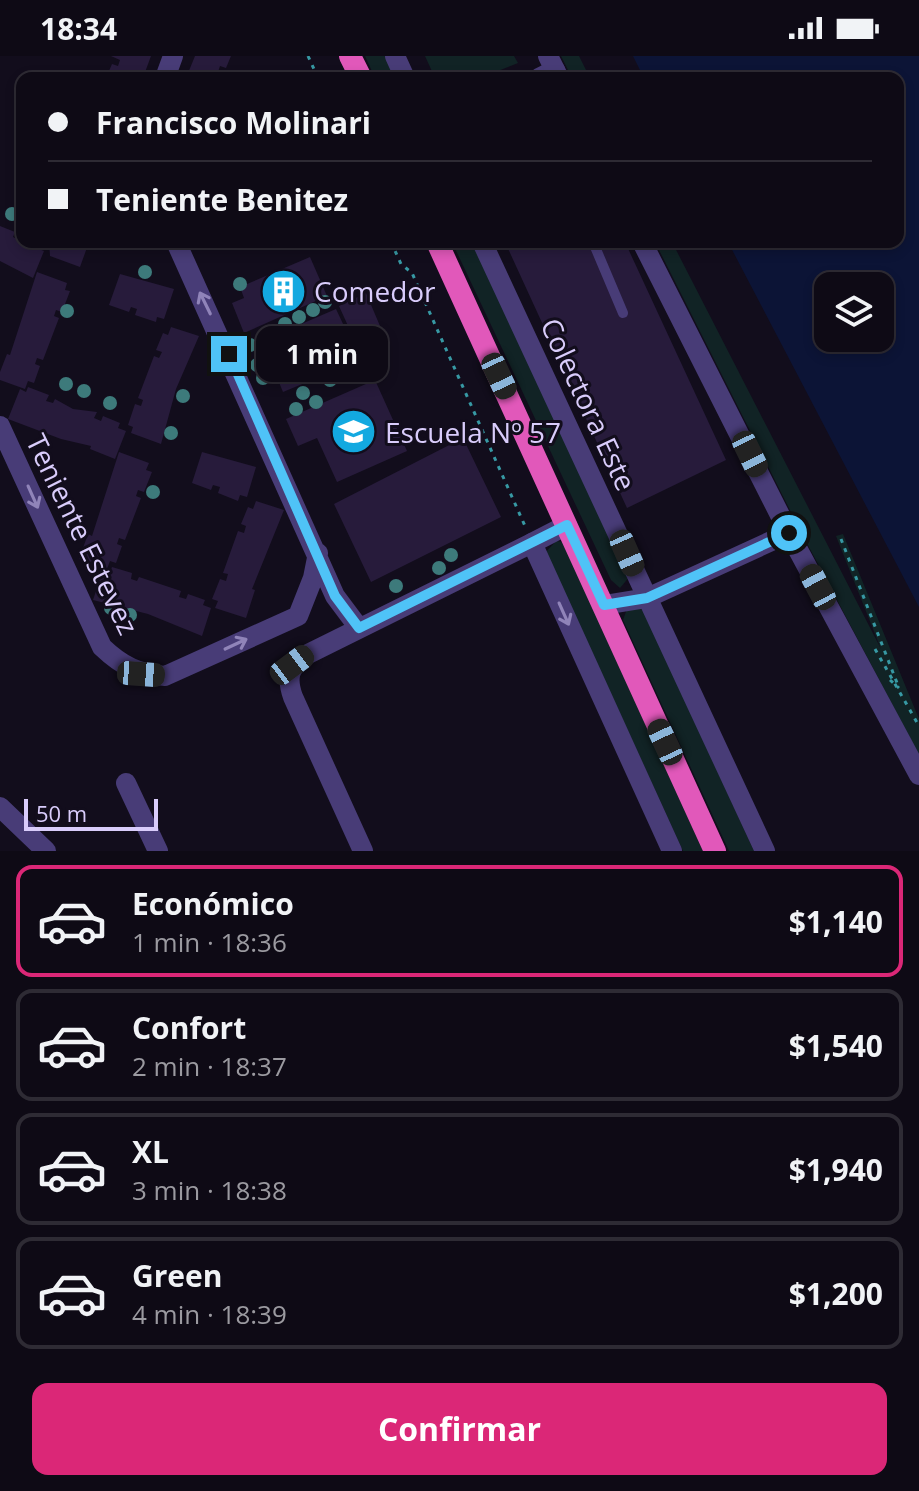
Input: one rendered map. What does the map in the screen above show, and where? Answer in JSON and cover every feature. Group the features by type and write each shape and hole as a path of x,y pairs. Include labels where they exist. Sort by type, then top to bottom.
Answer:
{"highway":[{"path":"440,248 715,851"}],"street":[{"path":"179,248 339,604 359,628"},
{"name":"Colectora Este","path":"485,248 765,851"},
{"path":"645,248 789,533 919,775"},
{"name":"Teniente Estevez","path":"0,426 102,647 119,663 141,674 165,676 298,616"},
{"path":"363,851 288,681 292,665 359,628 567,525"},
{"path":"604,605 647,598 789,533"},
{"path":"532,543 672,851"},
{"path":"298,616 313,578 318,553"},
{"path":"298,616 320,603 339,604"},
{"path":"126,783 158,851"},
{"path":"0,807 46,851"}],"lane":[{"path":"596,248 623,313"}],"path":[{"path":"394,248 401,264 412,273 532,543"},
{"path":"841,539 899,688"},
{"path":"875,649 919,726"}],"shaded area":[{"path":"365,56 388,56 395,72 372,72"},
{"path":"425,56 514,56 518,63 495,72 432,72"},
{"path":"561,56 579,56 587,72 569,72"},
{"path":"455,248 478,248 630,576 620,588 611,580"},
{"path":"658,248 675,248 881,649 836,536 843,534 919,719 919,755 800,530"},
{"path":"556,541 563,542 703,851 683,851 546,552"},
{"path":"634,605 644,611 754,851 729,851 623,620 628,606"}],"water":[{"path":"633,56 919,56 919,607 731,248 904,248 904,72 641,72"}],"building":[{"path":"111,56 151,56 145,72 109,72 112,64 118,66 120,60"},
{"path":"195,56 231,56 226,68 220,66 218,72 188,72"},
{"path":"0,226 15,232 16,248 44,251 33,278 0,261"},
{"path":"49,248 87,248 80,267 50,256"},
{"path":"508,248 628,248 726,460 627,508"},
{"name":"Comedor","path":"310,257 327,296 244,333 232,303 244,298 240,287"},
{"path":"37,272 67,283 65,290 70,291 62,312 56,310 54,316 59,318 43,360 37,358 35,364 40,366 34,383 28,381 25,389 0,380 0,372 7,354 10,355"},
{"path":"120,274 174,289 164,319 157,317 156,322 135,315 137,309 131,307 129,312 109,305"},
{"path":"366,293 380,326 354,339 339,306"},
{"path":"336,309 360,360 283,392 262,341"},
{"path":"171,327 199,336 176,389 161,444 131,433 133,427 128,425 135,404 141,406 143,400 138,398 154,356 159,358 162,352 156,350 163,333 168,335"},
{"path":"375,380 407,451 337,482 317,438 298,446 286,419"},
{"path":"28,387 49,395 46,401 53,403 55,399 73,409 97,412 94,418 101,421 103,416 120,423 118,428 126,431 115,459 90,449 91,446 61,439 8,419 20,389 26,392"},
{"path":"463,438 501,517 371,582 334,504"},
{"path":"119,452 149,463 146,470 152,472 144,492 138,490 136,496 141,498 125,540 119,538 117,544 122,546 116,563 110,561 107,569 79,559 88,534 92,536"},
{"path":"202,452 256,467 247,497 240,495 238,501 218,493 220,487 213,485 211,490 192,483"},
{"path":"256,501 284,510 252,589 255,590 246,618 215,608 218,601 212,599 220,579 226,581 228,574 223,573 238,531 244,533 246,526 241,524 248,507 253,509"},
{"path":"112,567 132,573 131,579 137,581 139,577 181,591 179,597 186,599 188,594 205,600 203,605 211,608 202,636 148,614 93,600 103,570 110,572"}],"place":[{"name":"Comedor","path":"283,291"},
{"name":"Escuela Nº 57","path":"354,432"}],"route":[{"path":"229,354 335,596 359,628 567,525 604,605 647,598 789,533"}]}
